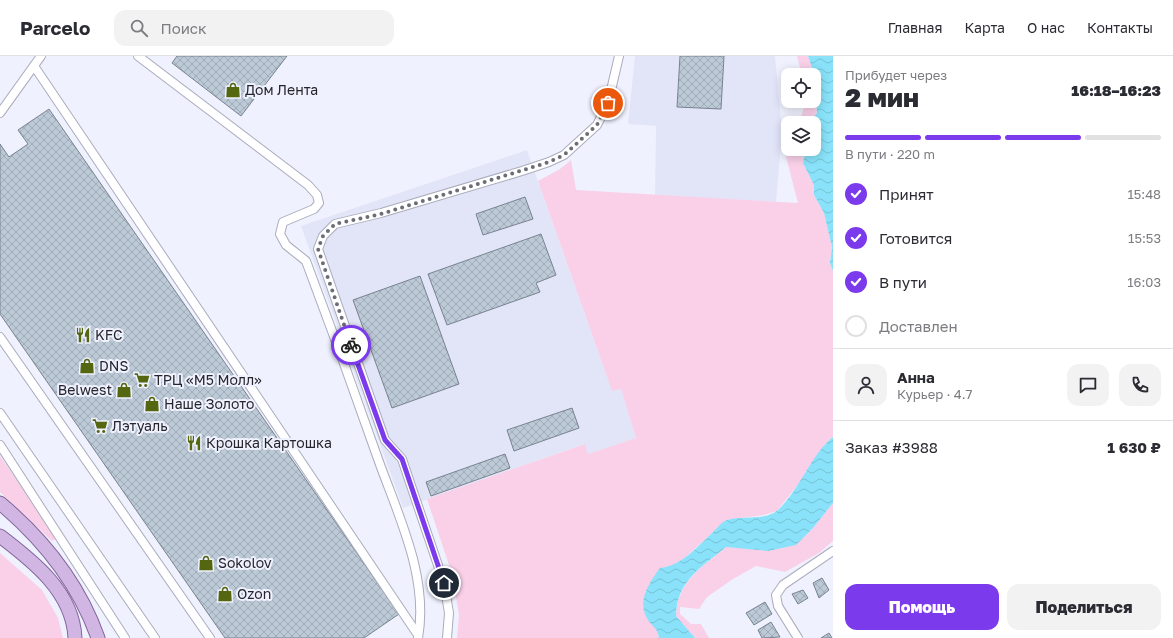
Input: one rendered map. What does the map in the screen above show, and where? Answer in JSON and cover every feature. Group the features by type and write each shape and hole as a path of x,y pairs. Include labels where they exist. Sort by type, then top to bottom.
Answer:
{"main road":[{"path":"0,503 31,532 65,572 79,595 98,638"},
{"path":"0,536 38,567 54,583 64,600 71,619 75,638"}],"street":[{"path":"0,114 40,56"},
{"path":"138,56 308,184 317,195 319,203 314,209 283,222 280,234 286,245 306,261 404,531 417,582 420,608 418,636"},
{"path":"447,638 449,613 444,583 402,459 385,440 318,249 323,236 335,224 381,214 522,171 549,162 564,155 597,125 608,103 619,56"},
{"path":"34,66 418,636"},
{"path":"0,337 210,638"},
{"path":"0,413 155,638"},
{"path":"0,445 125,638"},
{"path":"798,638 778,606 776,595 783,585 833,551"}],"shaded area":[{"path":"635,56 775,56 781,120 781,143 776,202 655,195 656,126 628,124"},
{"path":"797,56 808,56 812,68 800,68"},
{"path":"804,108 817,108 817,113 814,116 801,116"},
{"path":"527,150 612,391 621,388 636,438 588,454 584,444 403,508 301,226"},
{"path":"786,156 804,156 803,163 814,185 814,195 824,213 832,247 830,263 833,271 833,437 825,444 807,473 777,511 764,515 726,520 687,556 671,567 648,620 658,630 659,638 457,638 459,615 452,574 427,499 585,444 588,454 636,438 621,389 612,391 538,181 560,169 571,160 576,190 798,203"},
{"path":"0,456 57,538 52,541 0,492"},
{"path":"833,503 833,541 819,553 785,572 756,566 733,579 707,597 699,609 680,607 680,614 691,624 701,624 709,638 695,638 676,616 681,593 686,584 692,576 726,547 746,548 796,545 813,528"},
{"path":"0,553 42,590 58,618 63,638 0,638"}],"water":[{"path":"808,56 833,56 833,271 830,263 832,247 824,213 814,195 814,185 803,163 804,156 821,156 821,116 814,116 817,113 817,108 821,108 821,68 812,68"},
{"path":"833,437 833,503 813,528 796,545 768,551 726,547 692,576 681,593 677,604 676,616 695,638 659,638 656,630 648,620 643,606 645,593 648,586 660,568 683,559 726,521 767,516 778,510 786,502 818,452"}],"building":[{"name":"Дом Лента","path":"177,56 287,56 241,116 172,63"},
{"path":"680,56 724,56 721,109 677,107"},
{"name":"ТРЦ «М5 Молл»","path":"49,109 399,614 364,638 225,638 0,314 0,144 9,157 28,144 18,130"},
{"path":"525,197 533,219 483,235 476,214"},
{"path":"541,234 556,275 536,283 540,292 447,325 428,274"},
{"path":"420,276 459,384 392,408 353,300"},
{"path":"572,408 579,428 514,451 507,430"},
{"path":"505,454 510,468 431,496 426,482"},
{"path":"822,578 829,590 819,598 813,583"},
{"path":"803,590 808,598 798,604 792,594"},
{"path":"765,602 772,614 754,625 746,613"},
{"path":"771,622 780,637 762,638 758,630"},
{"path":"829,633 832,638 821,638"}],"way so far":[{"path":"351,345 318,249 323,236 335,224 381,214 549,162 564,155 597,125 608,103"}],"place":[{"name":"Дом Лента","path":"233,90"},
{"name":"KFC","path":"83,335"},
{"name":"DNS","path":"87,366"},
{"name":"ТРЦ «М5 Молл»","path":"142,380"},
{"name":"Belwest","path":"124,390"},
{"name":"Наше Золото","path":"152,404"},
{"name":"Лэтуаль","path":"100,426"},
{"name":"Крошка Картошка","path":"194,443"},
{"name":"Sokolov","path":"206,563"},
{"name":"Ozon","path":"225,594"}],"route":[{"path":"351,345 385,440 402,459 444,583"}]}
